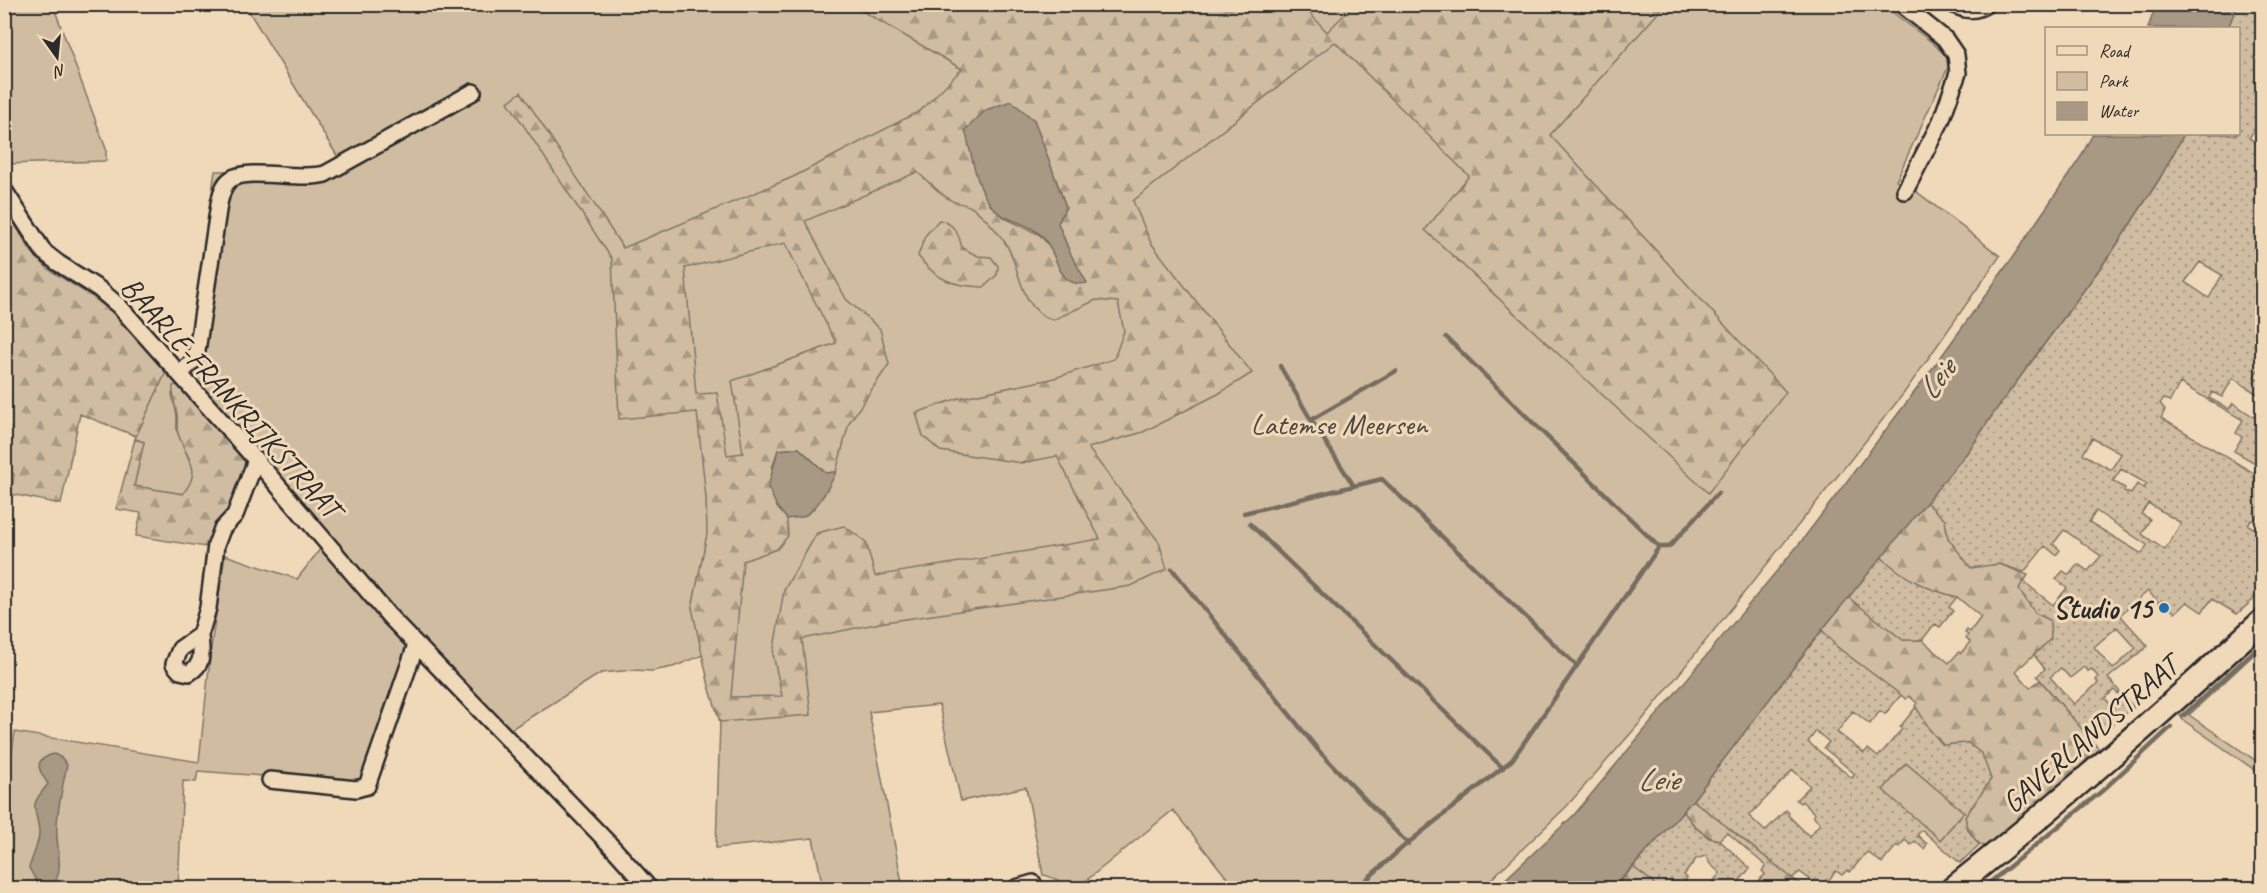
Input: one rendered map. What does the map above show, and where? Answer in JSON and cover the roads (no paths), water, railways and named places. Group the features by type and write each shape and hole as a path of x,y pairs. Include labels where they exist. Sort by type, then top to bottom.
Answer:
{"main road":[{"name":"GAVERLANDSTRAAT","path":"1953,888 2030,827 2155,719 2262,621"}],"street":[{"path":"1900,4 1945,39 1956,55 1958,73 1941,121 1905,190"},
{"path":"1953,4 1962,9 1975,11 1987,4"},
{"path":"180,374 194,361 197,351 219,204 225,184 230,179 246,174 304,177 325,174 473,92"},
{"name":"BAARLE-FRANKRIJKSTRAAT","path":"4,190 44,252 99,289 119,306 256,460 342,564 416,645 649,888"},
{"path":"200,635 208,608 216,545 222,529 235,515 256,460"},
{"path":"270,780 356,789 367,786 416,645"},
{"path":"1016,888 1033,883"}],"water":[{"path":"2156,4 2237,5 2228,27 2148,27"},
{"path":"1011,101 1034,120 1066,207 1058,223 1070,253 1087,283 1069,281 1063,275 1052,251 1041,235 995,210 981,188 965,130 986,110"},
{"name":"Leie","path":"2092,135 2183,135 2160,178 2114,249 1970,449 1822,630 1693,800 1613,888 1496,888 1574,815 1800,543 1938,361 2080,158"},
{"path":"799,448 826,473 836,472 822,498 812,510 802,517 787,519 777,507 768,487 778,450"},
{"path":"54,754 62,758 67,765 58,817 59,870 54,884 46,888 38,884 29,868 39,835 34,807 37,798 48,784 39,766 42,759"}],"waterway":[{"path":"1446,337 1659,547"},
{"path":"1280,366 1311,420 1354,486"},
{"path":"1311,420 1396,371"},
{"path":"1244,513 1382,479 1577,666"},
{"path":"1357,888 1403,847 1512,760 1659,547 1669,547 1718,493"},
{"path":"1250,524 1503,768"},
{"path":"1172,569 1319,751 1408,844"},
{"path":"2183,716 2262,644"},
{"path":"1983,888 2102,791 2171,727"}],"place":[{"name":"Studio 15","path":"2164,608"}],"park label":[{"name":"Latemse Meersen","path":"1339,424"}]}
